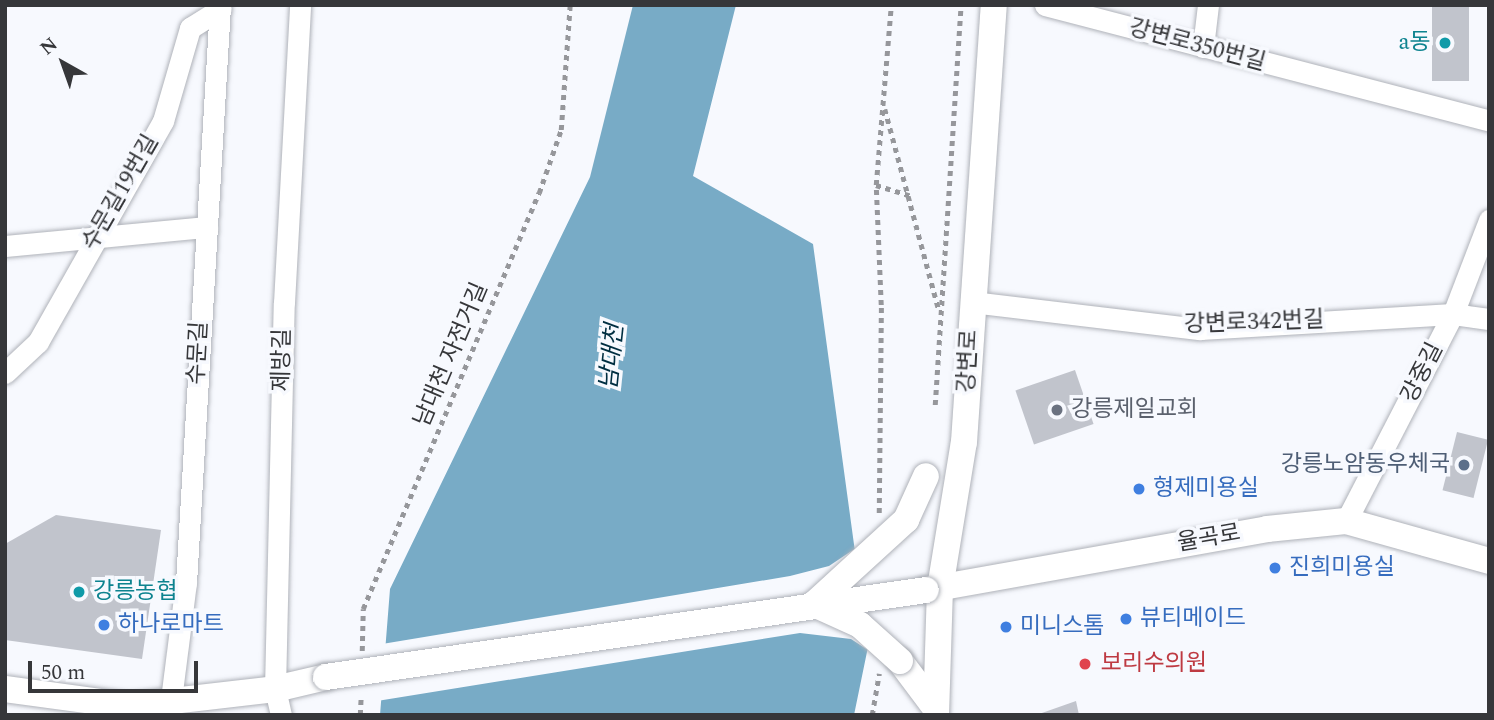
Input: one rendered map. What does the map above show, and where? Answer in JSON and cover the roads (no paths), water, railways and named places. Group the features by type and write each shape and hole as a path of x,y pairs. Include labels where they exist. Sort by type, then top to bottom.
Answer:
{"street":[{"name":"제방길","path":"281,715 275,689 284,303 300,5"},
{"name":"강변로","path":"936,712 933,589 964,442 994,5"},
{"name":"강변로350번길","path":"1045,5 1349,88 1489,121"},
{"path":"1203,47 1208,5"},
{"name":"수문길","path":"171,708 186,583 220,7"},
{"name":"수문길19번길","path":"5,373 38,342 93,238 163,121 190,28 220,7"},
{"name":"강중길","path":"1346,521 1453,314 1489,220"},
{"path":"5,246 207,227"},
{"name":"강변로342번길","path":"972,302 1200,329 1453,314 1489,319"},
{"path":"936,712 860,625 814,604 898,530 926,476 964,442"},
{"name":"율곡로","path":"275,689 326,677 814,604 933,589 1267,529 1346,521 1489,561"},
{"path":"5,689 128,710 171,708 275,689"}],"water":[{"name":"남대천","path":"633,5 736,5 693,176 813,244 868,647 854,715 380,715 390,589 590,177"}],"place":[{"name":"a동","path":"1445,43"},
{"name":"강릉제일교회","path":"1057,410"},
{"name":"강릉노암동우체국","path":"1464,465"},
{"name":"형제미용실","path":"1139,489"},
{"name":"진희미용실","path":"1275,568"},
{"name":"강릉농협","path":"79,592"},
{"name":"뷰티메이드","path":"1126,619"},
{"name":"하나로마트","path":"104,625"},
{"name":"미니스톰","path":"1006,627"},
{"name":"보리수의원","path":"1085,664"}]}
